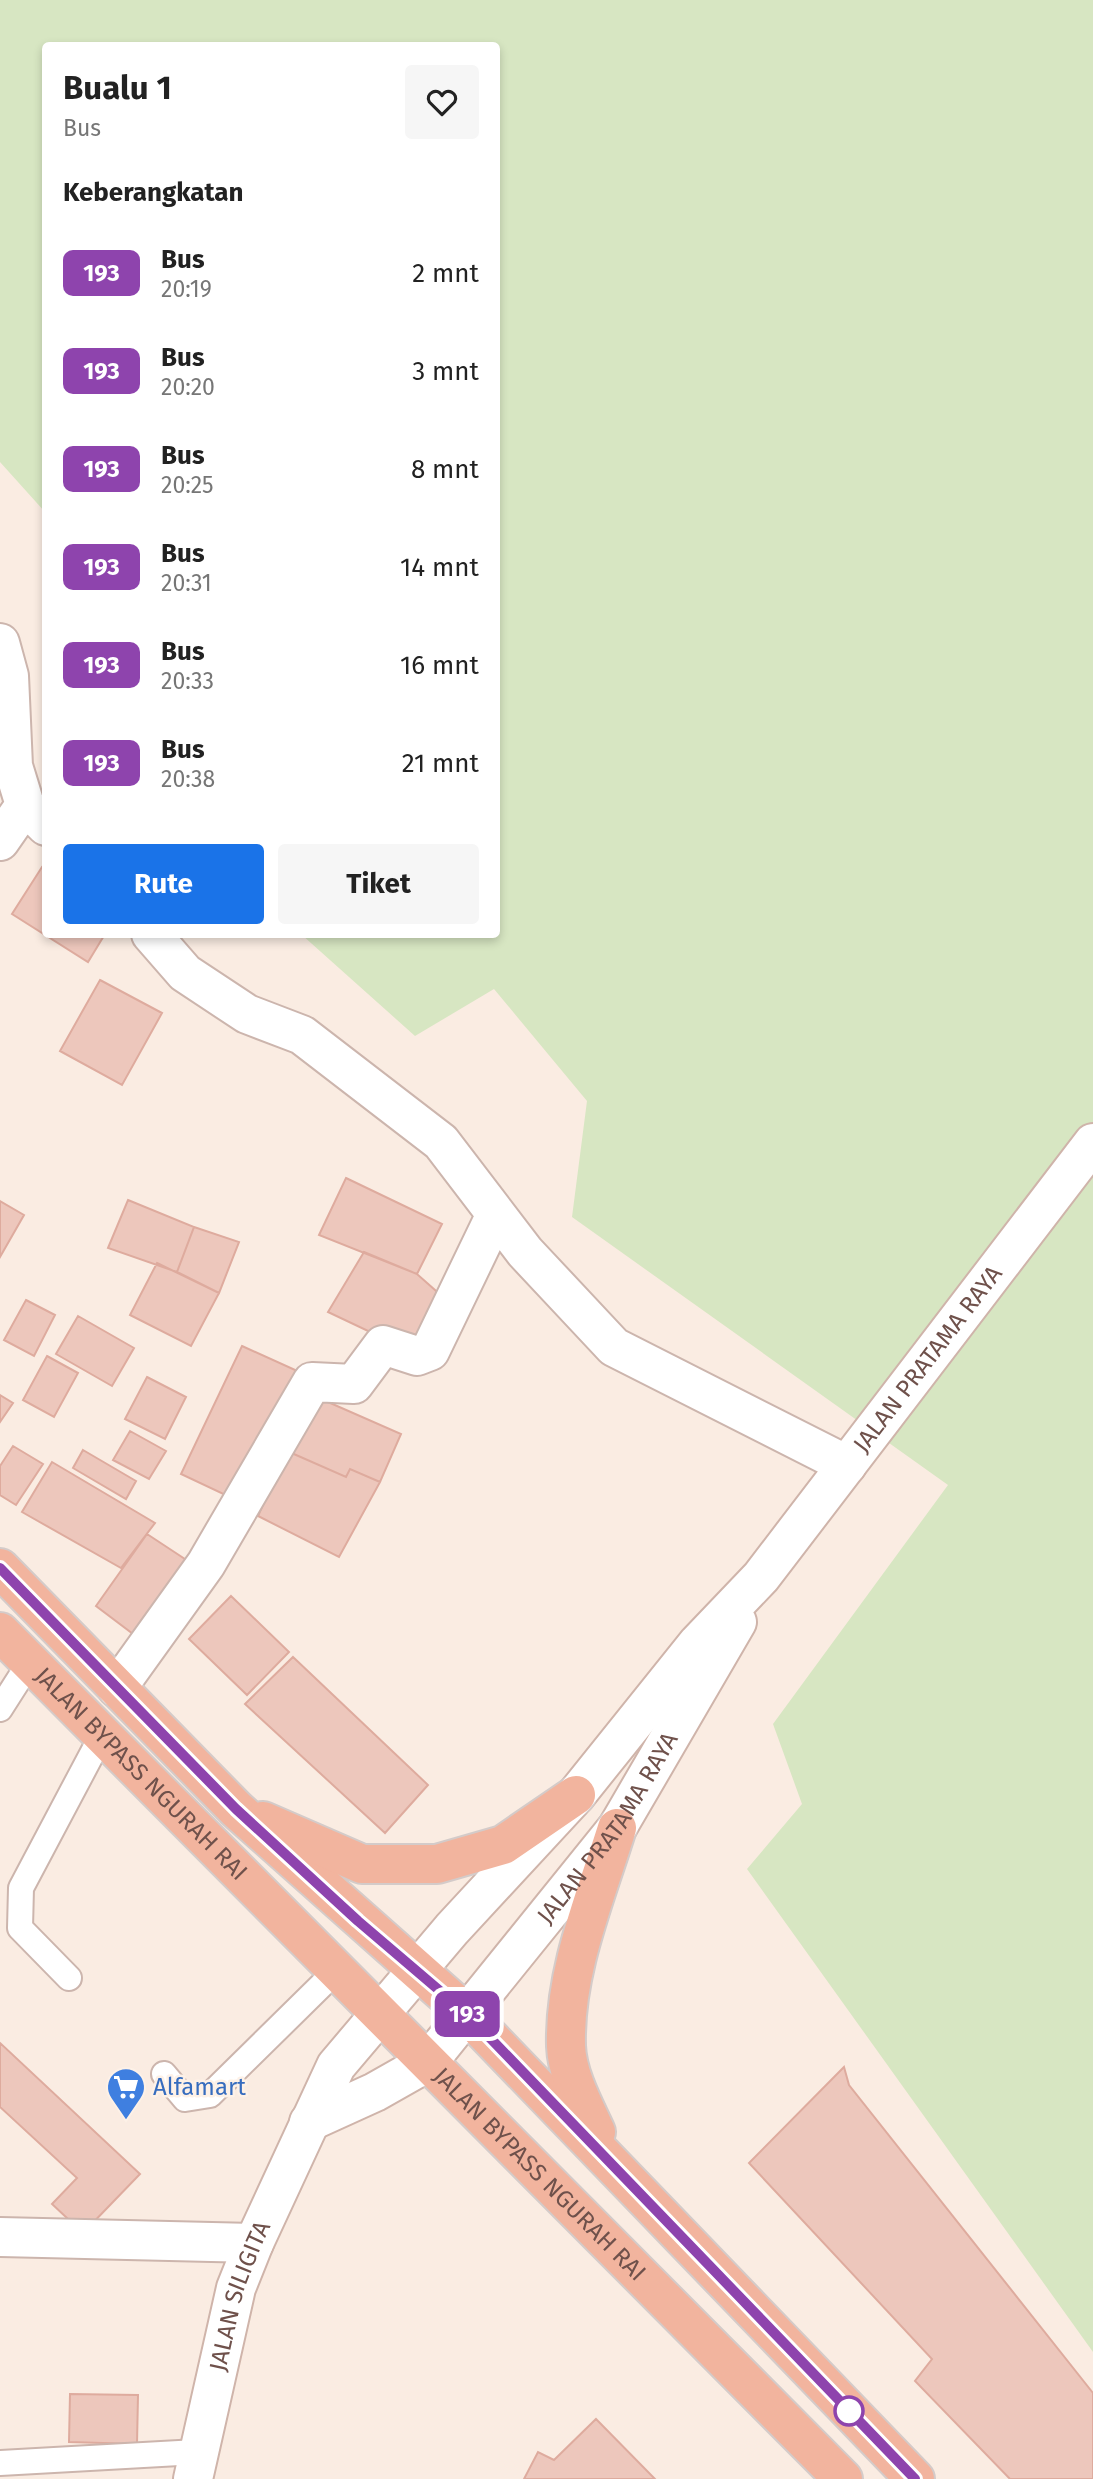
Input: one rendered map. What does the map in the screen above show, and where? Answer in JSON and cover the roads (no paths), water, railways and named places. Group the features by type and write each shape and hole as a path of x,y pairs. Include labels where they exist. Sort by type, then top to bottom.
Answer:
{"highway":[{"name":"JALAN BYPASS NGURAH RAI","path":"0,1568 236,1809 467,2014 915,2479"},
{"name":"JALAN BYPASS NGURAH RAI","path":"0,1633 843,2479"},
{"path":"236,1809 362,1864 437,1864 503,1845 576,1795"},
{"path":"606,2157 576,2087 566,2048 572,1973 617,1828"}],"main road":[{"path":"0,643 9,676 13,766 35,815 0,841"},
{"path":"154,938 185,974 247,1014 302,1035 441,1142 540,1269 614,1347 846,1465"},
{"name":"JALAN PRATAMA RAYA","path":"379,2013 576,1795 698,1643 761,1577 1093,1143"},
{"path":"117,1688 206,1564 312,1382 354,1384 383,1345 417,1356 430,1351 496,1214"},
{"name":"JALAN PRATAMA RAYA","path":"428,2062 617,1828 717,1660 761,1577"},
{"name":"JALAN SILIGITA","path":"195,2465 233,2299 254,2243 336,2066 379,2013"},
{"path":"309,2122 375,2092 428,2062"},
{"path":"0,2237 254,2243"}],"lane":[{"path":"0,1709 30,1662"},
{"path":"69,1978 20,1928 21,1888 102,1735"},
{"path":"164,2074 185,2099 210,2095 337,1970"},
{"path":"0,2463 195,2465"}],"place":[{"name":"Alfamart","path":"126,2121"}]}
